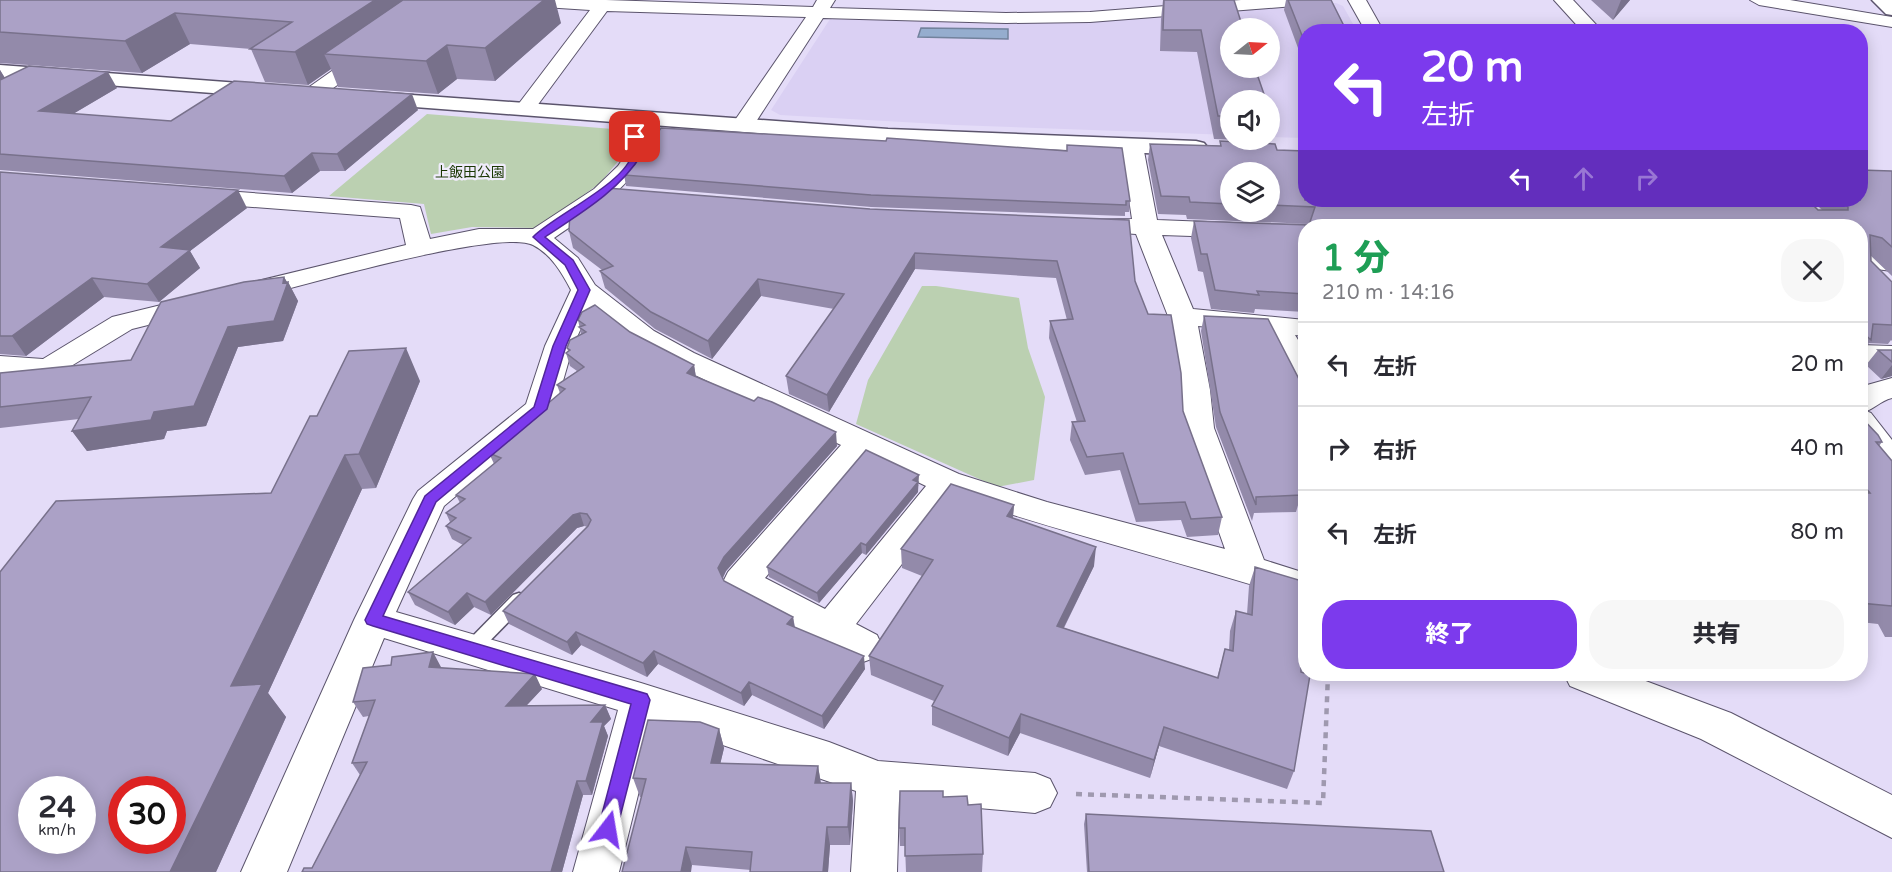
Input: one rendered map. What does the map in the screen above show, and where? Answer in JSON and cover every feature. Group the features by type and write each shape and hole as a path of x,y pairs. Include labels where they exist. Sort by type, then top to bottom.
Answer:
{"street":[{"path":"513,0 822,6 1006,18 1090,17 1307,0"},
{"path":"1357,0 1370,24"},
{"path":"1563,0 1586,24"},
{"path":"1759,0 1892,22"},
{"path":"1881,0 1892,10"},
{"path":"524,110 597,16 599,3"},
{"path":"741,126 822,6"},
{"path":"312,94 389,39"},
{"path":"0,71 888,136 1213,148"},
{"path":"0,93 37,74"},
{"path":"0,365 48,368 122,323 420,249 478,236 538,237 602,194 627,170 637,154 629,118"},
{"path":"1132,146 1146,227 1182,316 1195,390 1198,428 1250,568"},
{"path":"172,194 411,212 420,249"},
{"path":"602,194 631,196"},
{"path":"1066,224 1298,233"},
{"path":"538,237 569,263 584,290 644,336 684,359 947,482 1043,513 1250,568 1298,585"},
{"path":"1868,265 1888,274"},
{"path":"264,872 373,620 430,499 540,409 559,346 584,290"},
{"path":"1182,316 1298,327"},
{"path":"1275,326 1298,363"},
{"path":"1868,354 1892,356"},
{"path":"1868,395 1892,388"},
{"path":"1868,431 1892,463"},
{"path":"861,442 741,582 863,646"},
{"path":"830,630 947,482"},
{"path":"373,620 641,700 878,780 1035,793"},
{"path":"1602,681 1716,726 1892,817"},
{"path":"596,872 641,700"},
{"path":"874,872 878,780"}],"lane":[{"path":"471,649 528,592"}],"path":[{"path":"1035,793 1323,803 1328,681"}],"shaded area":[{"path":"1336,3 1343,6 1353,24 1298,24 1298,138 1280,137 1280,90 1220,90 1220,135 955,125 780,115 771,110 830,19 1092,22"}],"green space":[{"name":"上飯田公園","path":"427,114 625,130 625,153 600,183 538,228 472,227 431,234 424,204 329,196"},
{"path":"922,286 1019,298 1028,348 1045,397 1034,480 997,487 856,424 868,380"}],"water":[{"path":"921,28 1008,29 1008,39 918,37"}],"building":[{"path":"0,0 375,0 295,52 250,49 292,22 175,13 125,41 0,32"},
{"path":"403,0 544,0 485,48 447,45 426,61 324,54"},
{"path":"1164,0 1234,0 1240,18 1220,18 1220,78 1258,78 1263,90 1220,90 1220,116 1218,116 1201,30 1163,30"},
{"path":"1288,0 1331,0 1343,24 1298,24"},
{"path":"29,66 108,72 39,111 171,121 234,81 412,94 337,154 312,153 284,176 0,154 0,80"},
{"path":"661,128 886,141 887,138 1067,151 1067,145 1122,148 1130,201 1126,201 1126,205 871,195 624,175"},
{"path":"1150,144 1220,146 1220,150 1298,151 1298,206 1280,205 1280,162 1220,162 1220,204 1190,202 1189,197 1161,196"},
{"path":"1868,170 1892,171 1892,247 1882,238 1870,235 1871,261 1892,282 1892,325 1873,324 1871,340 1868,337 1868,219 1311,219 1315,207 1815,207 1818,210 1848,210 1848,207 1868,207"},
{"path":"0,172 238,190 161,247 190,250 147,284 92,278 12,336 0,336"},
{"path":"607,188 870,209 1129,220 1135,281 1148,314 1171,315 1181,373 1183,411 1222,517 1191,519 1185,502 1139,504 1123,453 1087,457 1072,422 1085,421 1050,321 1073,319 1057,261 915,253 827,395 786,376 844,294 758,279 708,341 651,312 600,271 613,266 569,231 570,211 575,207 584,208"},
{"path":"1194,221 1298,225 1298,294 1257,291 1259,295 1215,290 1207,254 1201,254"},
{"path":"284,277 283,283 288,282 274,321 228,327 194,406 154,412 151,420 72,431 91,397 0,407 0,373 131,360 161,302 244,282"},
{"path":"595,305 630,332 694,365 687,373 754,401 758,397 772,402 836,432 724,557 718,568 724,581 793,617 787,624 864,656 822,716 749,682 741,693 654,651 643,663 576,632 567,642 503,611 588,526 591,520 587,514 573,515 485,602 467,593 448,612 408,592 471,538 446,526 456,518 446,513 465,499 456,495 501,458 489,453 565,389 557,385 584,367 566,353 570,350 567,348 570,340 586,332 579,327 585,325 578,320 582,312"},
{"path":"1204,316 1268,319 1298,377 1298,495 1256,497 1256,505 1220,412"},
{"path":"406,348 359,454 345,455 231,686 262,684 186,839 186,776 108,776 108,854 179,854 170,872 0,872 0,572 56,501 271,493 310,416 317,416 349,351"},
{"path":"1878,350 1892,350 1892,362"},
{"path":"1868,424 1882,442 1876,442 1892,461 1892,606 1868,604 1868,493 1870,493 1868,491"},
{"path":"866,450 919,475 913,480 918,482 866,545 861,543 817,593 767,567"},
{"path":"951,484 1014,505 1007,516 1096,547 1057,626 1218,678 1225,649 1233,651 1236,611 1252,615 1255,567 1298,580 1298,681 1309,681 1294,771 1164,727 1154,760 1021,714 1009,738 932,706 943,686 869,656 933,560 901,549"},
{"path":"433,652 429,667 535,674 506,706 605,705 591,722 603,722 586,781 577,781 551,872 302,872 304,868 312,868 367,762 352,763 375,700 353,702 363,668 391,665 392,657"},
{"path":"648,720 700,722 719,729 711,763 818,766 815,783 851,783 848,827 827,827 823,872 750,872 752,852 686,847 681,872 622,872 646,779 633,778"},
{"path":"900,791 943,791 943,797 967,796 968,805 981,804 983,854 905,856 905,828 899,828"},
{"path":"1086,814 1431,831 1444,872 1089,872"}],"route":[{"path":"608,829 641,700 373,620 430,499 540,409 559,346 584,290 569,263 538,237 602,194 627,170 637,154 635,137"}]}
